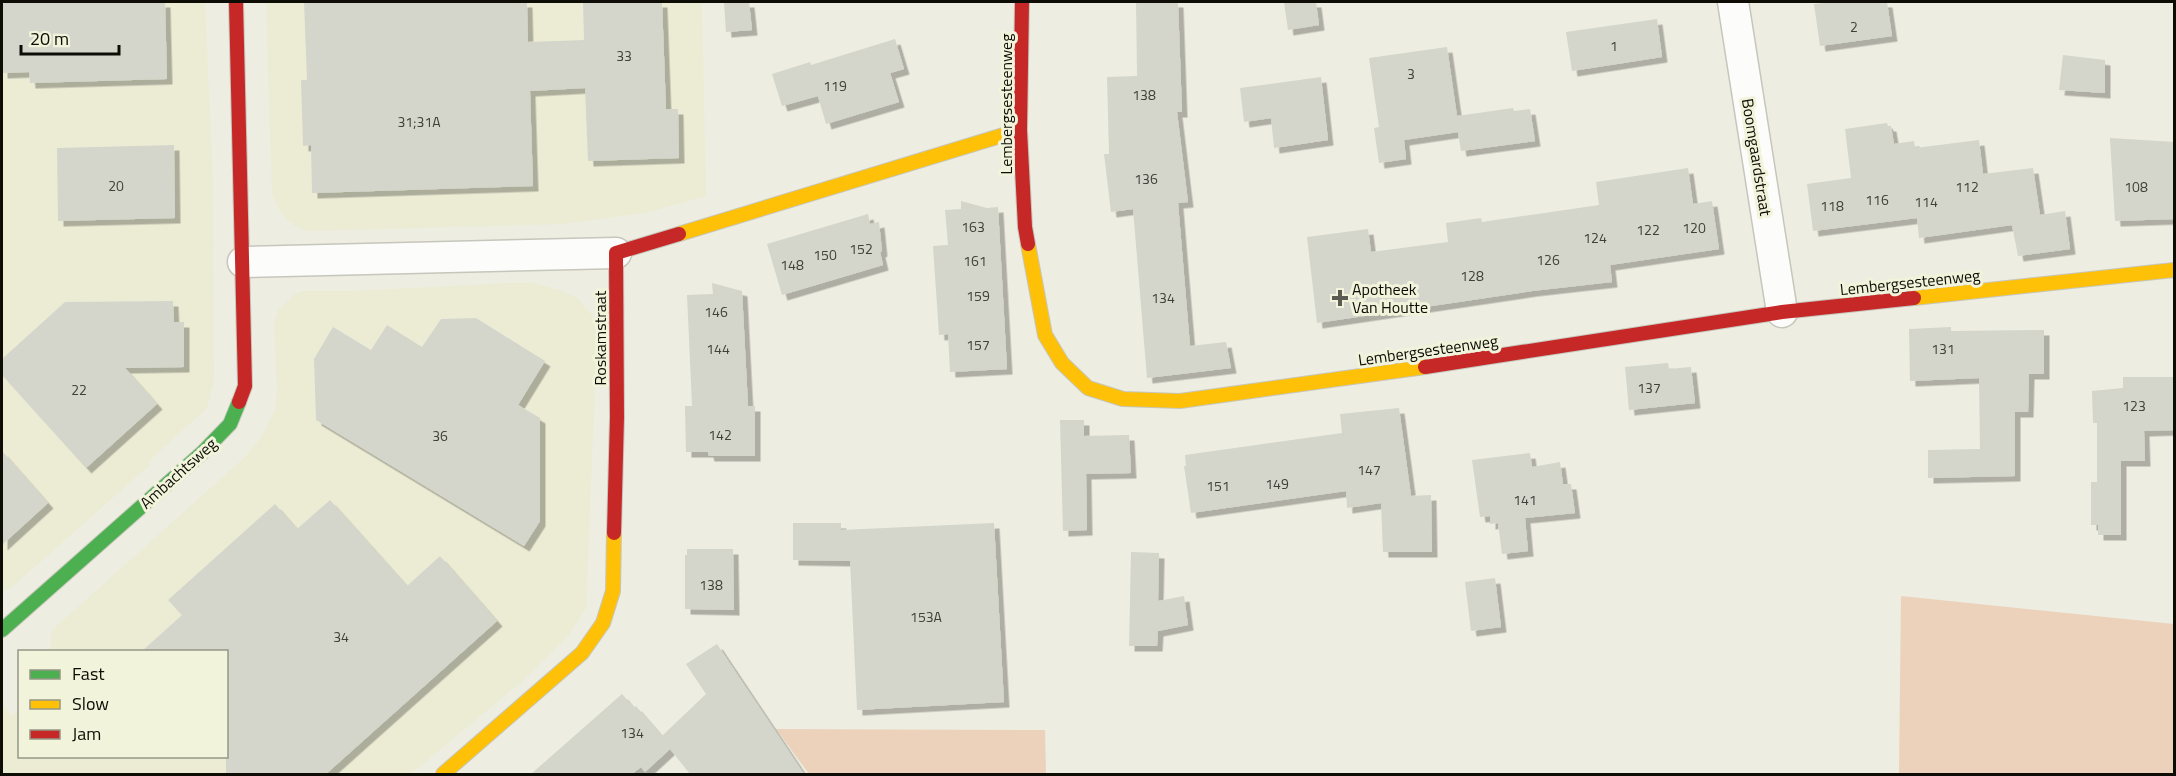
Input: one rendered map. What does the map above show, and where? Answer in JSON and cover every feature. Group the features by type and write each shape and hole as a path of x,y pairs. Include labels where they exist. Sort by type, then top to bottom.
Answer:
{"street":[{"name":"Ambachtsweg","path":"2,630 202,453 230,424 245,386 236,2"},
{"name":"Lembergsesteenweg","path":"1023,2 1020,130 1025,227 1045,335 1062,363 1088,388 1123,399 1174,402 1192,400 1782,312 2175,270"},
{"name":"Boomgaardstraat","path":"1733,2 1782,312"},
{"path":"243,262 616,253 1020,130"},
{"name":"Roskamstraat","path":"443,774 582,652 603,623 613,591 617,417 616,253"}],"shaded area":[{"path":"2,2 205,2 213,183 214,381 207,408 149,461 151,464 10,589 2,592"},
{"path":"266,2 702,2 706,196 645,213 563,224 307,231 297,227 287,220 272,194"},
{"path":"534,283 560,290 577,298 592,315 597,337 586,608 568,636 521,682 411,774 2,774 2,704 12,716 18,711 18,758 228,758 228,650 50,650 52,630 245,457 260,439 275,410 277,391 274,323 278,311 295,294 304,291"},
{"path":"1901,596 2174,624 2174,774 1899,774"},
{"path":"776,729 1045,730 1046,774 809,774"}],"building":[{"path":"2,2 165,2 167,79 30,83 29,72 2,73"},
{"path":"304,2 527,2 528,42 584,40 583,2 662,2 666,109 678,109 679,158 588,161 585,88 530,91 533,186 312,193 311,145 303,146 301,80 307,80"},
{"path":"724,2 749,2 752,30 726,32"},
{"path":"1136,2 1178,2 1182,112 1177,112 1188,202 1178,203 1190,346 1226,342 1231,368 1147,378 1133,209 1111,212 1104,154 1109,154 1107,77 1137,76"},
{"path":"1284,2 1316,2 1319,25 1288,30"},
{"path":"1887,2 1892,36 1820,46 1814,4"},
{"path":"1657,19 1662,57 1572,71 1566,32"},
{"path":"895,39 904,69 890,73 899,102 826,124 818,96 782,106 772,74 810,62 811,65"},
{"path":"1447,47 1457,116 1513,108 1514,111 1530,109 1535,141 1461,151 1458,132 1404,140 1406,159 1379,163 1374,128 1379,127 1369,58"},
{"path":"2063,55 2105,60 2105,93 2059,90"},
{"path":"1321,77 1328,140 1274,148 1271,118 1244,122 1240,88"},
{"path":"1887,123 1891,126 1894,144 1914,141 1915,148 1979,140 1983,174 2033,168 2040,215 2065,211 2070,249 2018,256 2012,225 1919,238 1917,218 1813,231 1807,184 1851,178 1845,129"},
{"path":"2110,138 2175,142 2175,219 2115,221"},
{"path":"174,145 175,218 58,221 57,148"},
{"path":"1688,168 1693,204 1712,201 1719,249 1610,265 1612,282 1532,291 1317,323 1307,237 1368,229 1371,252 1448,242 1446,223 1481,218 1482,222 1599,205 1596,182"},
{"path":"961,201 987,208 998,207 1007,369 950,372 948,334 939,335 933,246 948,245 945,210 961,209"},
{"path":"868,214 870,224 879,222 883,265 782,295 767,244"},
{"path":"712,283 742,291 748,406 755,406 755,456 709,456 708,452 686,452 685,406 692,406 687,295 713,294"},
{"path":"173,301 174,322 184,322 184,367 125,368 157,404 86,468 2,375 2,359 65,302"},
{"path":"476,318 545,361 518,405 540,418 540,521 524,546 316,420 314,359 333,327 371,350 387,325 422,347 441,319"},
{"path":"1951,327 1951,331 2044,330 2044,374 2029,374 2028,412 2015,412 2015,476 1928,478 1928,450 1980,449 1979,378 1910,381 1909,329"},
{"path":"1668,363 1669,369 1691,367 1695,403 1629,410 1625,367"},
{"path":"2123,377 2175,377 2175,430 2144,431 2145,461 2121,461 2121,535 2098,535 2098,525 2091,525 2091,482 2097,482 2097,423 2093,423 2092,391 2123,388"},
{"path":"1399,408 1411,496 1431,495 1432,552 1383,552 1381,503 1347,508 1346,491 1191,513 1184,466 1186,466 1185,455 1342,433 1340,414"},
{"path":"1060,420 1084,420 1084,436 1129,435 1131,473 1086,474 1087,530 1063,531"},
{"path":"2,451 48,503 2,545"},
{"path":"1530,453 1532,467 1560,462 1563,484 1571,484 1575,513 1525,518 1528,551 1502,554 1498,523 1490,524 1490,516 1480,517 1472,460"},
{"path":"330,500 407,586 440,556 497,621 326,774 226,774 228,650 143,650 182,615 168,600 275,504 297,529"},
{"path":"793,523 841,523 841,530 994,523 1004,702 857,710 850,561 793,560"},
{"path":"687,549 733,549 734,610 685,609"},
{"path":"1131,552 1159,553 1158,601 1184,596 1188,625 1158,631 1157,646 1129,646"},
{"path":"1495,578 1501,627 1471,631 1465,582"},
{"path":"717,644 804,774 690,774 670,749 645,772 641,767 632,774 531,774 622,694 634,708 636,706 662,736 706,694 686,664"}],"traffic: fast":[{"path":"2,630 202,453 230,424 239,402"}],"traffic: slow":[{"path":"679,234 1020,130"},
{"path":"1028,244 1045,335 1062,363 1088,388 1123,399 1180,401 1425,367"},
{"path":"1914,298 2174,270"},
{"path":"443,774 582,653 603,623 613,591 614,533"}],"traffic: jam":[{"path":"236,2 245,386 239,402"},
{"path":"1022,2 1020,130 1025,227 1028,244"},
{"path":"614,533 617,417 616,253 679,234"},
{"path":"1425,367 1782,312 1914,298"}],"place":[{"name":"Apotheek Van Houtte","path":"1340,298"}]}
